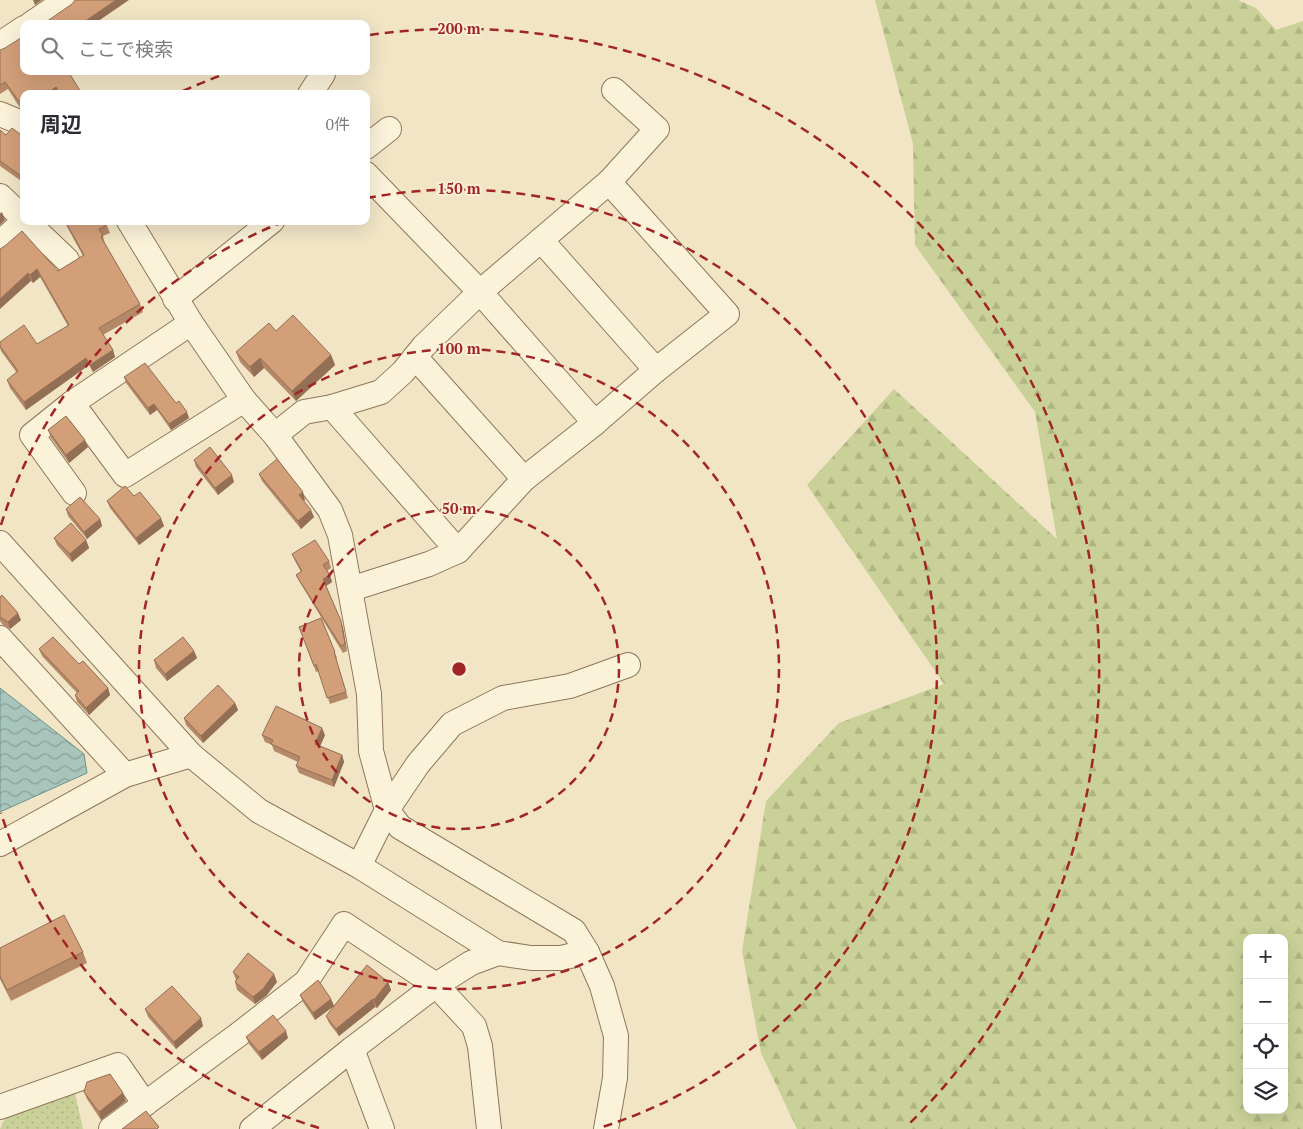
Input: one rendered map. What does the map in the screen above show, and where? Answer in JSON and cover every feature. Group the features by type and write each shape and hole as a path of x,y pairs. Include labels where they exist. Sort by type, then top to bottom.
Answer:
{"street":[{"path":"37,20 66,0"},
{"path":"0,44 20,31"},
{"path":"313,90 323,75"},
{"path":"275,436 304,412 332,407 381,392 403,372 424,346 480,292 609,182 658,129 614,90"},
{"path":"0,114 20,122"},
{"path":"370,144 389,129"},
{"path":"370,178 480,292 595,423"},
{"path":"351,588 430,564 458,551 524,479 727,314 609,182"},
{"path":"0,196 20,215"},
{"path":"0,244 20,225"},
{"path":"30,225 67,260"},
{"path":"131,225 191,324 244,400 275,436 330,510 340,535 351,588 369,694 371,750 387,810 400,827 574,931 588,952 602,986 616,1036 615,1078 606,1129"},
{"path":"176,299 267,225"},
{"path":"541,240 656,370"},
{"path":"74,493 32,435 72,403 191,324"},
{"path":"415,357 524,479"},
{"path":"72,403 125,475 244,400"},
{"path":"332,407 458,551"},
{"path":"0,543 191,755 259,811 359,866 498,953 530,958 561,958 588,952"},
{"path":"0,638 125,775"},
{"path":"359,866 387,810 418,764 452,724 503,698 570,686 628,665"},
{"path":"0,844 125,775 191,755"},
{"path":"111,1129 306,982 344,924 436,985 474,1026 480,1046 489,1129"},
{"path":"252,1129 436,985 471,963 498,953"},
{"path":"352,1049 382,1129"},
{"path":"0,1107 118,1065 144,1104"}],"green space":[{"path":"875,0 1238,0 1256,8 1276,30 1303,21 1303,1129 797,1129 761,1053 742,951 766,801 839,723 944,684 807,485 894,389 1057,539 1035,412 915,245 913,144"},
{"path":"74,1089 83,1129 0,1129 9,1110"}],"water":[{"path":"0,688 84,754 87,773 0,812"}],"building":[{"path":"75,0 116,0 87,20 49,20"},
{"path":"20,39 20,75 70,75 80,90 58,90 56,87 52,90 20,90 20,101 18,100 5,82 0,85 0,50"},
{"path":"12,128 20,134 20,175 0,161 0,130 6,135"},
{"path":"67,225 107,225 99,229 103,236 101,237 140,304 99,328 113,350 90,365 86,358 24,402 7,380 18,371 0,346 0,342 24,325 37,344 69,325 37,269 30,275 28,273 0,299 0,249 22,231 58,271 84,255"},
{"path":"293,315 331,355 292,391 260,358 250,367 236,352 269,323 276,331"},
{"path":"145,363 176,403 179,401 187,412 169,424 154,404 148,408 124,377"},
{"path":"66,416 85,440 66,455 48,430"},
{"path":"210,447 232,475 215,488 194,460"},
{"path":"277,459 303,492 299,495 311,510 298,521 259,474"},
{"path":"125,486 134,496 140,492 161,518 136,538 107,501"},
{"path":"80,497 100,519 84,532 66,509"},
{"path":"71,523 86,540 70,554 54,538"},
{"path":"315,540 329,561 323,565 330,575 323,579 341,621 345,644 341,646 296,575 302,571 292,554"},
{"path":"2,595 18,613 8,622 0,617 0,597"},
{"path":"321,618 335,652 346,692 327,698 316,664 314,666 299,627"},
{"path":"53,637 79,664 83,661 108,688 86,708 75,695 79,691 39,649"},
{"path":"183,637 194,651 165,674 154,660"},
{"path":"218,685 235,703 201,736 184,718"},
{"path":"276,706 322,728 315,744 342,755 332,780 296,766 300,757 271,744 273,740 262,735"},
{"path":"64,915 83,952 7,990 0,976 0,948"},
{"path":"248,953 274,974 263,989 253,997 235,982 239,977 233,972"},
{"path":"367,965 388,982 374,1000 336,1029 326,1016"},
{"path":"318,980 331,999 313,1013 300,995"},
{"path":"172,986 201,1018 174,1042 145,1009"},
{"path":"273,1015 286,1031 259,1052 246,1037"},
{"path":"110,1074 123,1093 99,1112 84,1092 87,1082"},
{"path":"146,1111 159,1127 157,1129 122,1129"}]}
